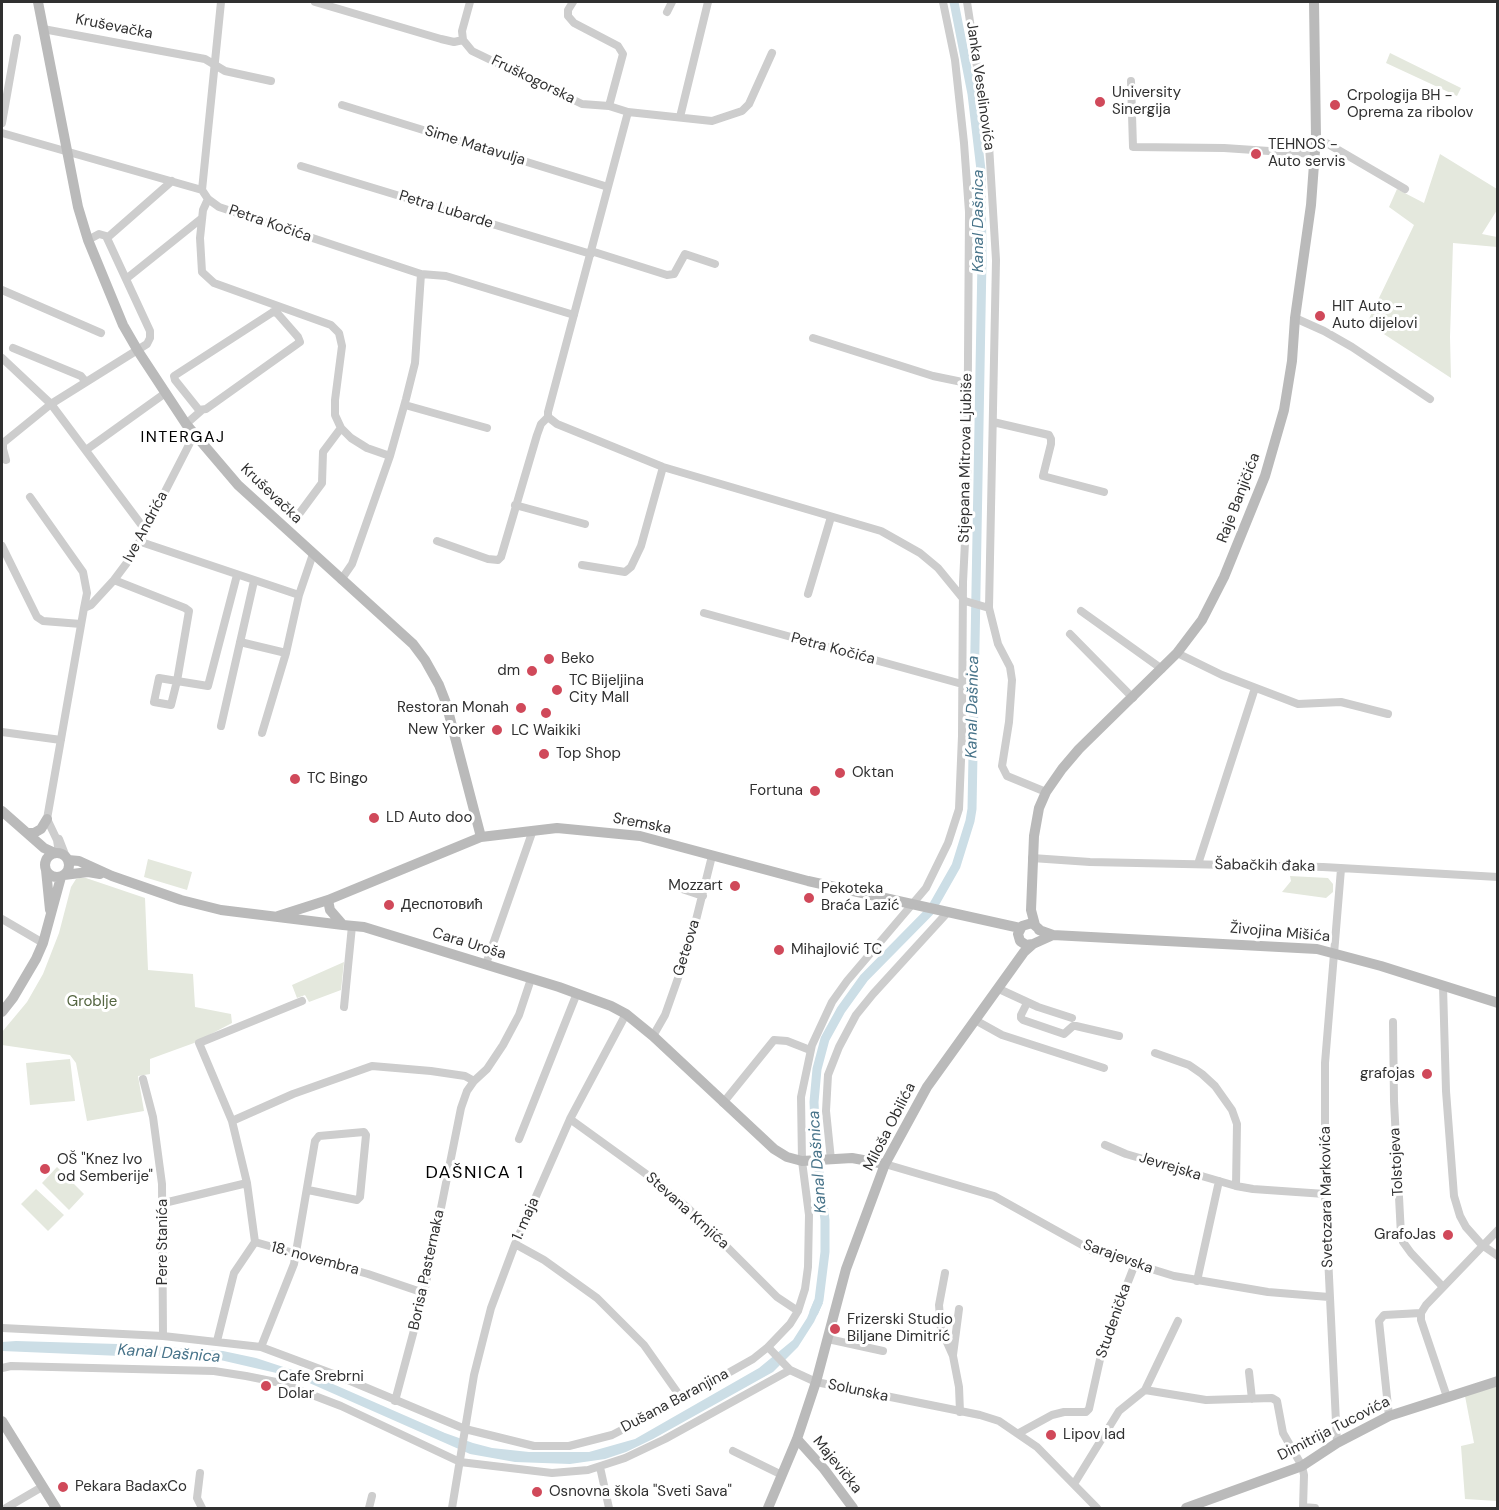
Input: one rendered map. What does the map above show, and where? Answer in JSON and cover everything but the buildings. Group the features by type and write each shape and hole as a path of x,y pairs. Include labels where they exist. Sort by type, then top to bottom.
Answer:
{"main road":[{"name":"Kruševačka","path":"38,2 78,207 107,290 138,351 194,435 238,485 413,644 425,660 446,703 481,837"},
{"name":"Raje Banjičića","path":"1031,910 1032,858 1036,821 1046,792 1079,749 1177,653 1210,606 1265,476 1284,410 1311,205 1316,136 1314,2"},
{"path":"2,811 44,848 112,876 181,900 221,910 278,916"},
{"path":"27,833 34,833 41,829 47,819"},
{"path":"16,823 54,877 88,872 112,876"},
{"name":"Sremska","path":"278,916 328,900 481,837 557,828 640,836 808,881 944,913 1007,925 1020,933 1028,923 1037,927"},
{"path":"51,916 47,859 62,856"},
{"path":"2,1012 27,976 43,943 63,876 69,868 62,856"},
{"path":"328,900 330,910 347,925"},
{"path":"1031,910 1040,937 1031,946"},
{"path":"1031,910 1020,933 1031,946"},
{"name":"Cara Uroša","path":"278,916 364,927 577,993 611,1006 627,1014 653,1036 723,1103 774,1149 787,1157 804,1161 852,1158 885,1164"},
{"path":"1037,927 1053,935"},
{"path":"1031,946 1053,935"},
{"name":"Živojina Mišića","path":"1053,935 1317,949 1334,952 1497,1003"},
{"name":"Miloša Obilića","path":"768,1509 797,1440 816,1382 846,1269 885,1164 927,1087 1031,946"},
{"name":"Dimitrija Tucovića","path":"1186,1509 1302,1466 1337,1443 1389,1416 1497,1381"},
{"path":"2,1421 56,1509"},
{"name":"Majevička","path":"797,1440 824,1470 853,1509"}],"street":[{"path":"2,133 202,190 221,2"},
{"path":"315,2 454,42 463,40 462,31 470,2"},
{"path":"573,2 568,10 568,16 574,23 618,46 623,54 609,106"},
{"path":"668,12 672,2"},
{"path":"680,117 708,2"},
{"name":"Stjepana Mitrova Ljubiše","path":"810,1050 832,1002 858,967 926,888 948,843 959,809 962,684 967,601 963,582 967,502 969,212 955,60 943,2"},
{"name":"Janka Veselinovića","path":"968,2 989,145 996,260 986,607"},
{"name":"Kruševačka","path":"44,29 206,59 214,63 218,69 271,81"},
{"path":"2,123 5,75 17,38"},
{"name":"Fruškogorska","path":"463,40 472,51 582,104 609,106 628,112 712,121 742,111 748,104 772,53"},
{"path":"1131,81 1133,147 1224,148 1314,154"},
{"name":"Sime Matavulja","path":"342,105 608,188"},
{"path":"437,541 488,559 498,560 501,557 541,424 548,417 628,112"},
{"path":"1316,136 1406,189"},
{"name":"Petra Lubarde","path":"301,166 667,275 674,274 685,254 715,264"},
{"path":"107,238 172,181"},
{"name":"Petra Kočića","path":"202,190 208,199 219,207 421,274 446,276 574,315"},
{"path":"208,199 203,210 200,238 200,266 207,278 214,283 331,325 339,333 342,346 335,415 341,428 351,438 367,448 390,456"},
{"path":"126,279 202,218"},
{"path":"6,460 3,443 51,404 138,351 147,344 150,338 150,331 106,236 99,234 88,240"},
{"path":"341,580 352,564 390,456 405,405 415,363 421,274"},
{"path":"2,290 101,333"},
{"path":"186,424 202,410 300,342 277,313 269,313 174,376 199,410 202,410"},
{"path":"1295,318 1352,347 1430,399"},
{"path":"813,338 933,376 968,383"},
{"path":"13,348 81,376 86,382"},
{"path":"2,358 51,404 146,531"},
{"path":"86,450 164,393"},
{"path":"405,405 488,428"},
{"path":"548,417 556,424 663,467 881,531 911,547 938,568 967,601 986,607 998,644 1010,667 1012,680 1009,722 1002,766 1007,776 1046,792"},
{"path":"993,422 1049,435 1051,444 1042,476 1104,492"},
{"name":"Kruševačka","path":"299,514 322,483 323,452 341,428"},
{"name":"Ive Andrića","path":"84,608 90,605 114,580 141,542 194,435"},
{"path":"582,566 625,572 631,567 640,546 663,467"},
{"path":"30,496 83,572 87,593 47,819 62,844 62,856"},
{"path":"515,505 585,524"},
{"path":"808,594 831,517"},
{"path":"141,542 299,595"},
{"path":"2,546 37,617 43,621 81,624"},
{"path":"262,733 286,653 299,595 313,554"},
{"path":"114,580 189,611 177,681 208,686 237,575"},
{"path":"220,726 254,581"},
{"path":"1081,611 1162,669"},
{"name":"Petra Kočića","path":"704,613 962,684"},
{"path":"1070,634 1133,698"},
{"path":"240,642 286,653"},
{"path":"1177,653 1198,664 1298,704 1341,702 1388,714"},
{"path":"1198,864 1255,688"},
{"path":"2,732 61,740"},
{"path":"486,964 533,830"},
{"name":"Geteova","path":"653,1036 665,1015 677,981 703,896 712,856"},
{"name":"Šabačkih đaka","path":"1032,858 1090,862 1341,869 1497,878"},
{"name":"Svetozara Markovića","path":"1337,1443 1325,1194 1325,1063 1341,869"},
{"path":"676,887 703,896"},
{"path":"830,1160 826,1111 828,1075 839,1047 856,1015 944,913"},
{"path":"2,919 43,943"},
{"path":"344,1006 347,925"},
{"name":"Borisa Pasternaka","path":"395,1401 424,1293 454,1133 467,1091 487,1069 503,1045 519,1015 531,979"},
{"path":"1443,986 1446,1090 1454,1196 1463,1222 1482,1245 1497,1256"},
{"path":"999,989 1027,1003 1072,1018"},
{"path":"519,1139 577,993"},
{"name":"18. novembra","path":"302,1001 199,1043 232,1121 247,1183 255,1242 368,1274 424,1293"},
{"path":"1027,1003 1021,1015 1023,1020 1064,1034 1076,1026 1119,1036"},
{"name":"1. maja","path":"452,1509 474,1375 491,1308 514,1244 570,1119 627,1014"},
{"path":"975,1020 1002,1035 1104,1068"},
{"name":"Tolstojeva","path":"1393,1022 1394,1101 1401,1235 1411,1253 1443,1287"},
{"path":"723,1103 774,1040 787,1041 810,1050"},
{"name":"Dušana Baranjina","path":"2,1328 163,1336 261,1347 336,1375 465,1429 534,1446 569,1446 612,1435 682,1399 770,1349 798,1311 805,1289 810,1239 801,1097 810,1050"},
{"path":"1155,1053 1189,1065 1202,1074 1215,1086 1232,1110 1238,1124 1236,1185"},
{"path":"232,1121 293,1094 372,1066 465,1076 474,1081"},
{"name":"Pere Stanića","path":"142,1079 153,1117 164,1203 163,1336"},
{"name":"Stevana Krnjića","path":"570,1119 653,1179 688,1208 777,1297 798,1311"},
{"path":"261,1347 294,1264 316,1138 364,1132 366,1135 360,1197 357,1200 308,1190"},
{"name":"Jevrejska","path":"1104,1145 1126,1154 1253,1189 1325,1194"},
{"name":"Sarajevska","path":"885,1164 994,1196 1093,1251 1135,1264 1197,1281 1268,1292 1329,1297"},
{"path":"1197,1281 1219,1181"},
{"path":"164,1203 247,1183"},
{"path":"1447,1396 1421,1320 1421,1313 1497,1230"},
{"path":"217,1341 234,1273 255,1242"},
{"path":"514,1244 553,1266 597,1298 644,1345 682,1399"},
{"name":"Studenička","path":"1019,1433 1052,1415 1064,1412 1086,1412 1089,1409 1103,1346 1135,1264"},
{"path":"945,1273 939,1305 941,1329 953,1356"},
{"path":"959,1309 953,1356 959,1387 960,1412"},
{"path":"1389,1416 1379,1321 1384,1315 1421,1313"},
{"path":"1074,1484 1119,1411 1145,1390 1178,1321"},
{"path":"828,1339 883,1351"},
{"name":"Solunska","path":"770,1349 787,1368 816,1382 999,1421 1037,1447 1096,1508"},
{"path":"2,1368 11,1366 214,1371 258,1378 281,1383 341,1406 460,1460 552,1473 600,1467 654,1445 787,1368"},
{"path":"1249,1372 1252,1400"},
{"path":"1145,1390 1206,1400 1272,1398 1277,1401 1283,1433 1302,1466 1303,1508 1315,1509"},
{"path":"733,1451 782,1475"},
{"path":"600,1467 609,1509"},
{"path":"200,1473 197,1498 202,1509"},
{"path":"6,1509 42,1487"},
{"path":"369,1509 372,1496"}],"green space":[{"path":"1390,53 1461,88 1457,96 1386,63"},
{"path":"1440,154 1497,189 1497,210 1482,234 1497,237 1497,247 1453,243 1451,378 1367,323 1414,225 1389,207 1397,189 1424,203"},
{"path":"148,859 192,872 187,890 144,877"},
{"path":"1290,876 1328,878 1333,884 1333,892 1326,898 1282,892 1291,881"},
{"name":"Groblje","path":"80,878 145,898 148,970 193,974 195,1007 231,1014 232,1023 194,1043 150,1059 150,1074 138,1076 144,1111 87,1121 76,1063 70,1055 2,1045 2,1032 27,1002 43,974 59,933 71,887 76,879"},
{"path":"344,962 341,990 309,1002 305,995 297,998 292,985"},
{"path":"70,1059 75,1101 30,1105 26,1063"},
{"path":"57,1167 84,1194 69,1210 42,1183"},
{"path":"36,1189 64,1215 48,1231 21,1204"},
{"path":"1497,1386 1497,1501 1465,1499 1461,1446 1474,1443 1465,1396"}],"water":[{"path":"814,1301 823,1303 814,1322 798,1347 773,1372 626,1452 605,1459 570,1464 515,1462 470,1454 298,1378 203,1356 121,1356 2,1351 2,1342 16,1341 118,1344 223,1351 256,1358 326,1381 473,1443 492,1448 529,1452 589,1452 635,1439 759,1368 793,1340 807,1318"}],"waterway":[{"name":"Kanal Dašnica","path":"814,1312 819,1300 825,1252 825,1220 816,1146 814,1102 817,1069 825,1039 841,1010 864,978 931,910 956,866 972,809 982,260 981,170 972,94 954,2"}],"place":[{"name":"University Sinergija","path":"1100,102"},
{"name":"Crpologija BH - Oprema za ribolov","path":"1335,105"},
{"name":"TEHNOS - Auto servis","path":"1256,154"},
{"name":"HIT Auto - Auto dijelovi","path":"1320,316"},
{"name":"Beko","path":"549,659"},
{"name":"dm","path":"532,671"},
{"name":"TC Bijeljina City Mall","path":"557,690"},
{"name":"Restoran Monah","path":"521,708"},
{"name":"LC Waikiki","path":"546,713"},
{"name":"New Yorker","path":"497,730"},
{"name":"Top Shop","path":"544,754"},
{"name":"Oktan","path":"840,773"},
{"name":"TC Bingo","path":"295,779"},
{"name":"Fortuna","path":"815,791"},
{"name":"LD Auto doo","path":"374,818"},
{"name":"Mozzart","path":"735,886"},
{"name":"Pekoteka Braća Lazić","path":"809,898"},
{"name":"Деспотовић","path":"389,905"},
{"name":"Mihajlović TC","path":"779,950"},
{"name":"grafojas","path":"1427,1074"},
{"name":"OŠ \"Knez Ivo od Semberije\"","path":"45,1169"},
{"name":"GrafoJas","path":"1448,1235"},
{"name":"Frizerski Studio Biljane Dimitrić","path":"835,1329"},
{"name":"Cafe Srebrni Dolar","path":"266,1386"},
{"name":"Lipov lad","path":"1051,1435"},
{"name":"Pekara BadaxCo","path":"63,1487"},
{"name":"Osnovna škola \"Sveti Sava\"","path":"537,1492"}],"district":[{"name":"INTERGAJ","path":"183,438"},
{"name":"DAŠNICA 1","path":"475,1173"}]}
